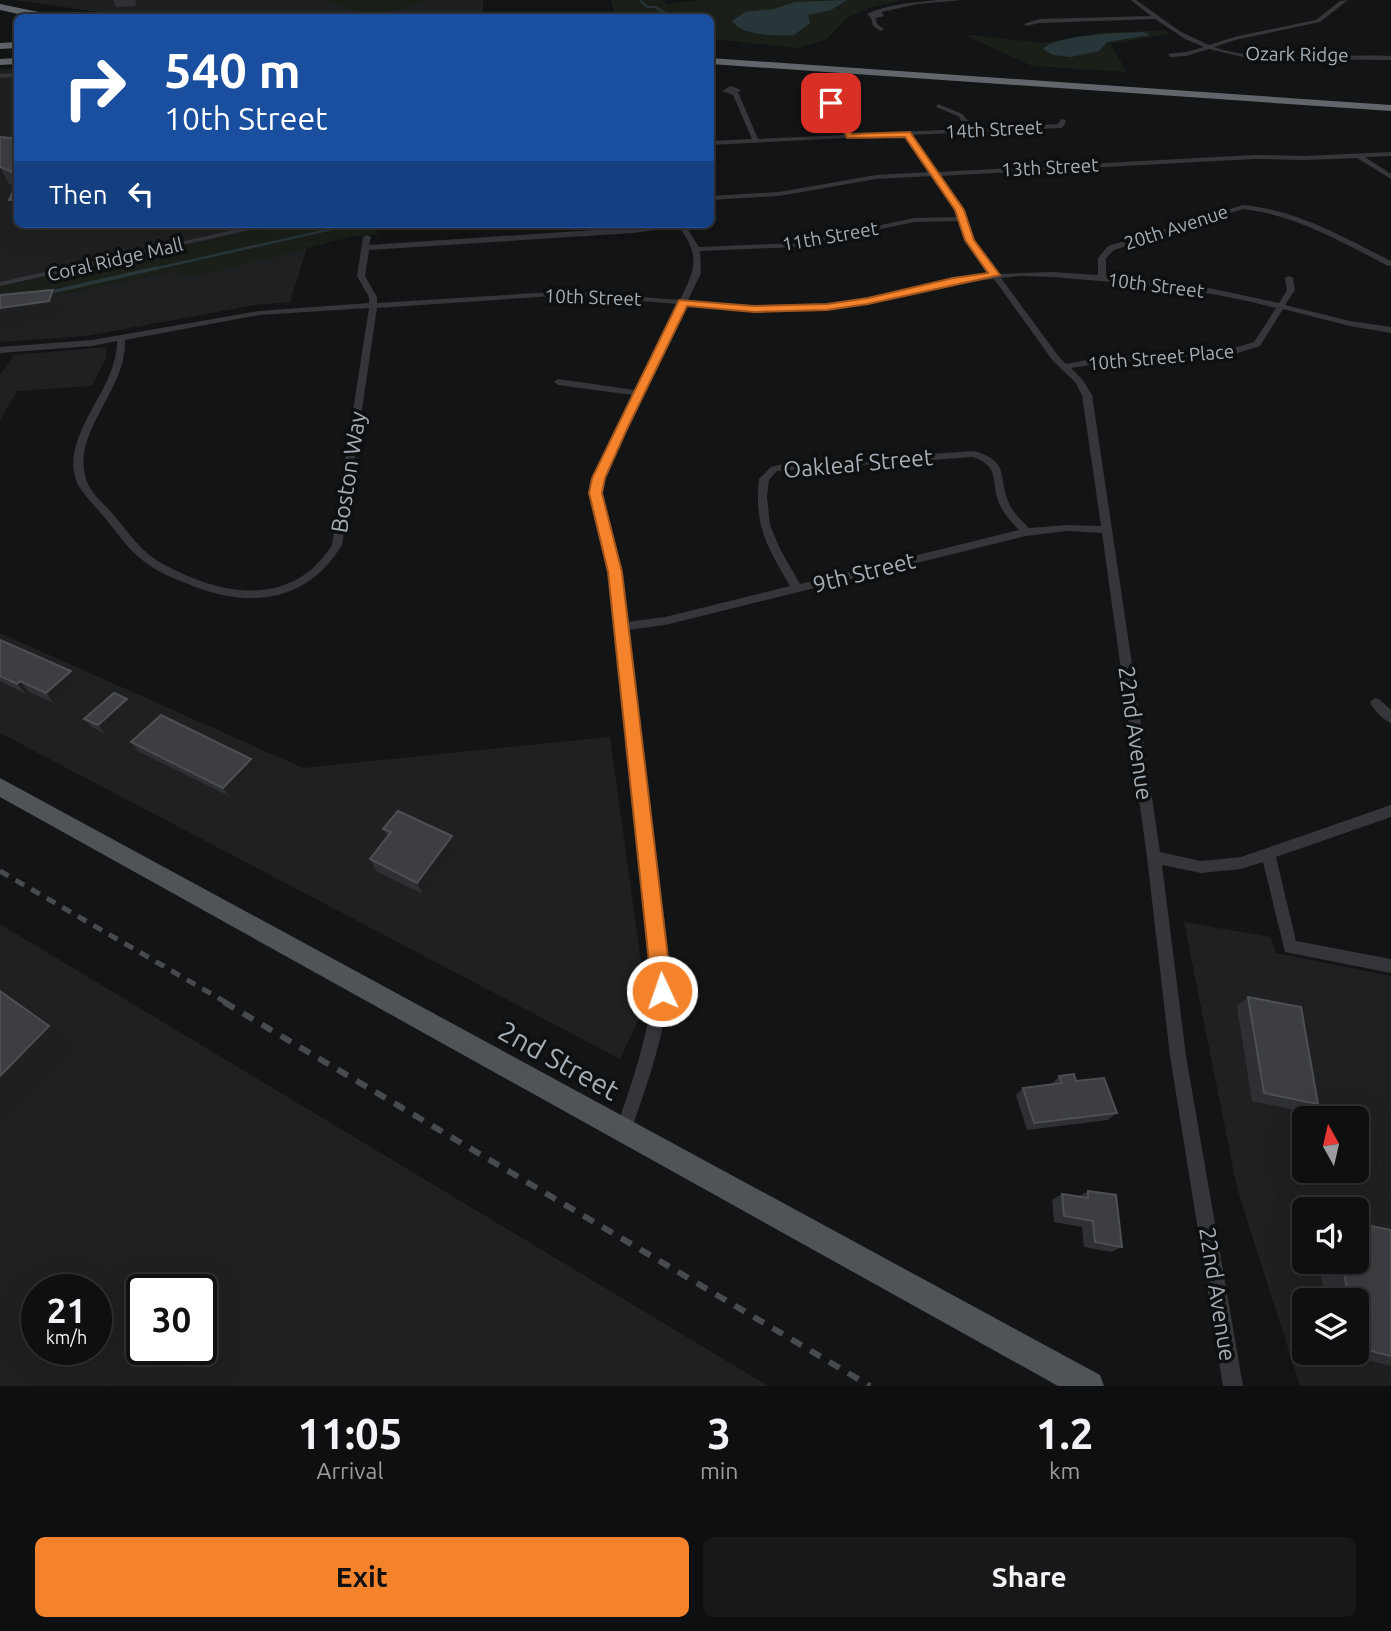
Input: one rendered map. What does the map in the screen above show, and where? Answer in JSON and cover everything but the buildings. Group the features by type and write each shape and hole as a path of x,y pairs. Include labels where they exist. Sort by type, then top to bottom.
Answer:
{"highway":[{"path":"0,7 34,14"},
{"path":"714,53 1391,100"},
{"path":"714,61 1391,108"}],"main road":[{"name":"2nd Street","path":"0,787 1089,1386"}],"street":[{"path":"881,29 873,17 882,15 878,11 917,3 960,0"},
{"name":"Ozark Ridge","path":"1134,0 1186,37 1209,47 1266,57 1348,55 1391,58"},
{"path":"1170,55 1186,54 1318,20 1327,16 1335,5 1346,0"},
{"path":"1027,24 1039,21 1157,17"},
{"path":"735,92 756,141"},
{"path":"833,97 831,103 849,137"},
{"path":"938,106 960,115 974,130"},
{"name":"14th Street","path":"714,144 1061,126 1063,120"},
{"name":"22nd Avenue","path":"907,134 960,210 970,240 1063,367 1079,382 1087,395 1154,857 1178,1055 1233,1386"},
{"name":"13th Street","path":"714,198 763,196 856,179 1254,157 1391,154"},
{"path":"1359,156 1391,177"},
{"name":"20th Avenue","path":"1102,279 1100,261 1104,252 1111,248 1242,206 1265,208 1284,214 1391,264"},
{"name":"11th Street","path":"697,249 796,245 914,220 964,219"},
{"name":"Coral Ridge Mall","path":"0,284 253,228"},
{"path":"365,248 654,228"},
{"path":"622,1131 654,1042 662,991 622,626 612,553 596,493 598,478 697,273 697,249 684,228"},
{"path":"367,237 361,276 373,297 373,306"},
{"name":"10th Street","path":"0,350 76,345 241,315 568,293 619,295 754,309 817,308 868,301 953,281 995,275 1049,274 1221,292 1343,323 1391,330"},
{"name":"10th Street Place","path":"1063,367 1097,361 1243,350 1257,344 1291,290 1289,278"},
{"name":"Boston Way","path":"121,338 120,360 83,440 78,458 78,470 85,489 152,562 222,592 244,595 267,593 298,583 314,573 325,565 337,545 373,306"},
{"path":"558,382 638,394"},
{"name":"Oakleaf Street","path":"797,588 767,536 761,512 764,479 774,469 974,454 997,466 1003,500 1026,532"},
{"name":"9th Street","path":"622,626 664,621 1026,532 1067,528 1108,530"},
{"path":"1376,703 1391,718"},
{"path":"1154,857 1179,864 1222,867 1268,854 1391,811"},
{"path":"1268,854 1290,947 1391,966"}],"shaded area":[{"path":"15,0 483,0 483,14 111,14"},
{"path":"327,0 427,0 401,9 365,12"},
{"path":"611,0 663,0 667,4 699,0 903,0 869,8 848,17 827,39 798,48 714,39 714,14 614,14"},
{"path":"847,0 831,10 808,15 810,23 794,35 751,32 743,30 732,21 745,12 774,9 795,2"},
{"path":"1165,30 1169,34 1110,44 1127,72 1032,66 963,34 1042,43 1100,33"},
{"path":"1144,32 1150,35 1107,42 1099,51 1071,57 1053,55 1043,49 1075,37"},
{"path":"14,68 14,228 268,228 0,287 0,70"},
{"path":"268,228 378,228 377,235 350,237 219,271 177,278 178,272 173,272 49,297 0,303 0,287"},
{"path":"307,247 290,302 255,305 86,336 0,342 0,303 49,297 178,268"},
{"path":"106,347 106,358 92,386 17,391 0,420 0,375 14,355"},
{"path":"0,633 303,768 610,737 642,969 642,1012 620,1059 0,733"},
{"path":"1184,922 1270,937 1276,953 1391,976 1391,1386 1300,1386 1293,1365 1369,1365 1369,1288 1292,1288 1292,1361 1237,1188"},
{"path":"0,924 768,1386 0,1386"}],"waterway":[{"path":"640,0 647,7 655,7 668,14"},
{"path":"149,270 336,228"},
{"path":"51,292 157,268"}],"railway":[{"path":"0,871 227,1003"},
{"path":"224,1002 870,1386"}],"route":[{"path":"662,991 662,967 615,572 596,493 598,478 620,429 683,302 754,309 827,307 995,275 966,234 962,213 907,134 849,137 831,103"}]}
